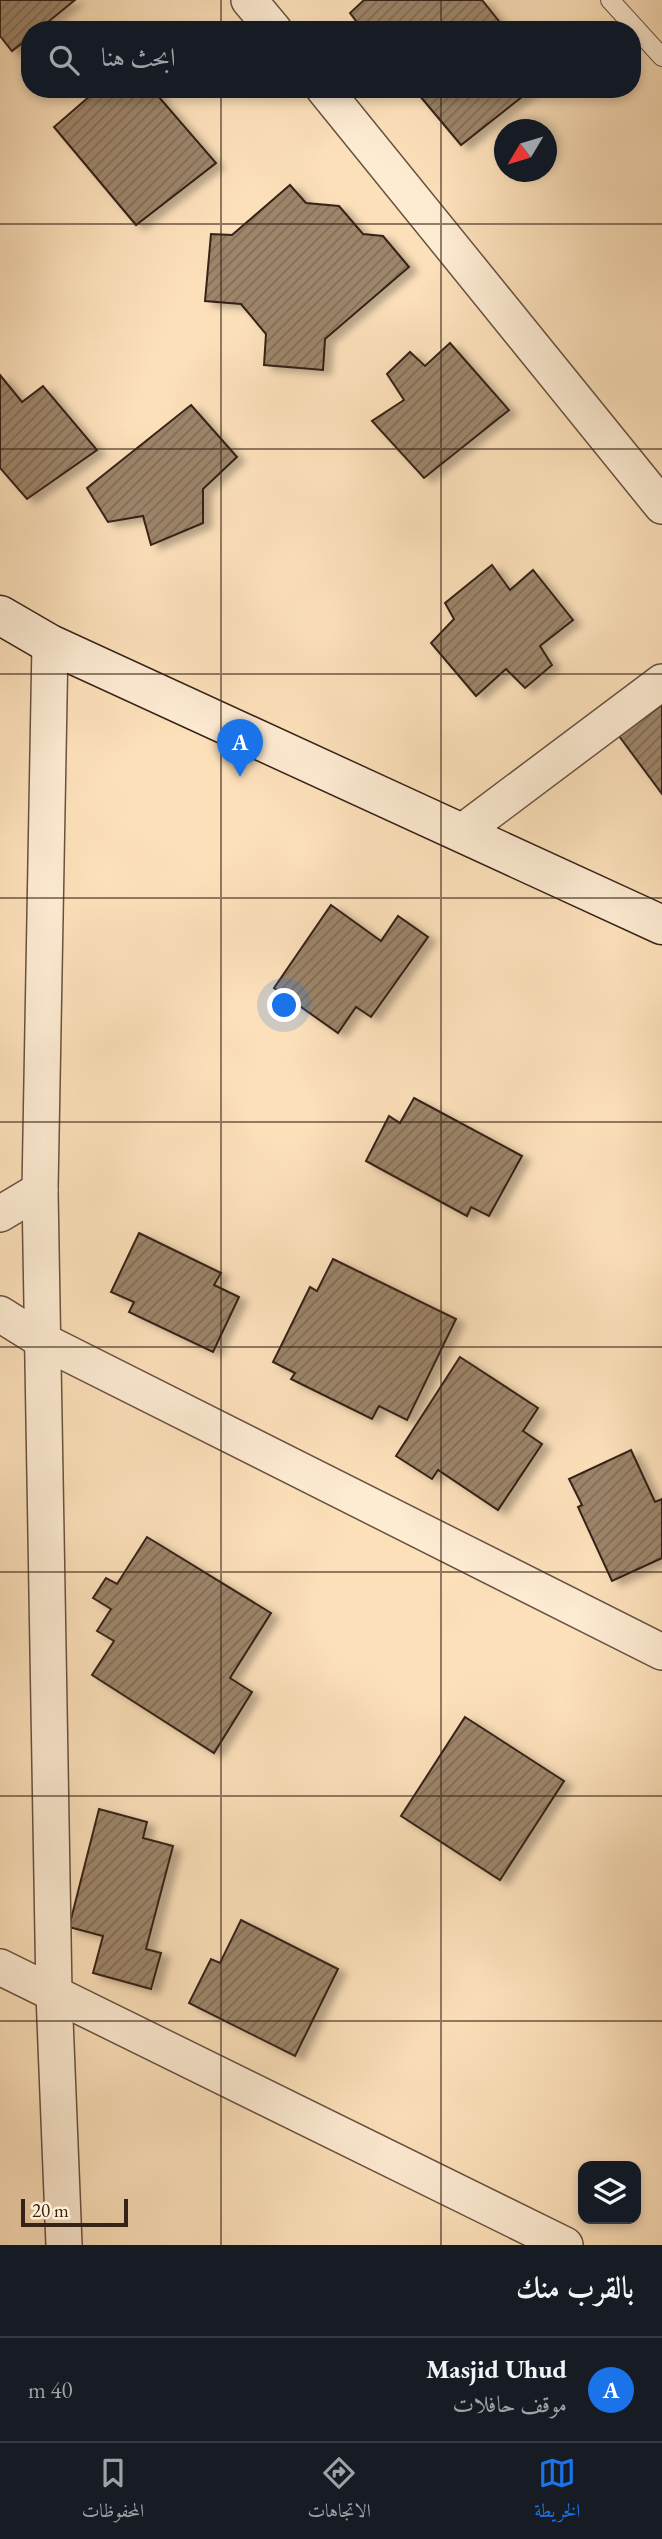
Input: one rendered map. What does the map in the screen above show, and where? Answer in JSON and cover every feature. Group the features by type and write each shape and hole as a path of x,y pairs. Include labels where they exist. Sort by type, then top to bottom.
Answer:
{"main road":[{"path":"0,615 50,644 662,925"}],"street":[{"path":"249,0 266,21"},
{"path":"332,98 662,506"},
{"path":"50,644 40,1190 54,1994 64,2245"},
{"path":"461,832 662,681"},
{"path":"0,1214 40,1190"},
{"path":"0,1314 43,1341 662,1652"},
{"path":"0,1966 565,2245"}],"lane":[{"path":"610,0 629,21"},
{"path":"641,34 662,57"}],"building":[{"path":"0,0 75,0 49,21 21,21 21,44 12,51 0,36"},
{"path":"364,0 482,0 499,21 356,21 350,13"},
{"path":"88,98 160,98 216,163 136,225 54,127"},
{"path":"422,98 521,98 461,145"},
{"path":"290,185 306,203 339,206 363,234 383,236 409,267 325,339 323,370 264,365 266,334 241,304 205,301 211,234 232,235"},
{"path":"450,343 509,410 424,478 372,421 404,400 387,374 410,352 425,366"},
{"path":"0,375 22,402 43,386 97,450 27,499 0,468"},
{"path":"191,405 237,457 203,489 203,523 151,545 143,516 108,522 87,488"},
{"path":"492,565 510,590 533,570 573,620 540,646 552,665 525,688 506,669 476,696 431,643 454,619 445,603"},
{"path":"662,705 662,794 619,736"},
{"path":"331,905 381,941 398,916 428,937 371,1017 356,1007 338,1033 274,988"},
{"path":"414,1098 522,1156 489,1216 471,1207 467,1216 366,1161 389,1116 400,1123"},
{"path":"139,1233 221,1273 214,1285 239,1297 213,1352 129,1312 134,1302 111,1292"},
{"path":"333,1259 456,1319 407,1420 379,1406 372,1419 291,1379 295,1373 273,1362 310,1287 317,1291"},
{"path":"460,1357 538,1408 523,1431 542,1444 498,1510 438,1470 432,1479 396,1456"},
{"path":"631,1450 655,1502 662,1499 662,1558 612,1581 578,1507 582,1505 569,1479"},
{"path":"147,1537 271,1613 230,1678 252,1692 214,1753 92,1675 114,1641 97,1631 111,1609 93,1598 106,1578 117,1584"},
{"path":"465,1717 564,1781 500,1880 401,1816"},
{"path":"99,1809 147,1822 143,1838 173,1846 146,1949 161,1953 151,1989 93,1973 103,1936 69,1927"},
{"path":"241,1920 338,1969 295,2056 189,2003 211,1959 220,1963"}],"place":[{"name":"Masjid Uhud","path":"240,777"}]}
